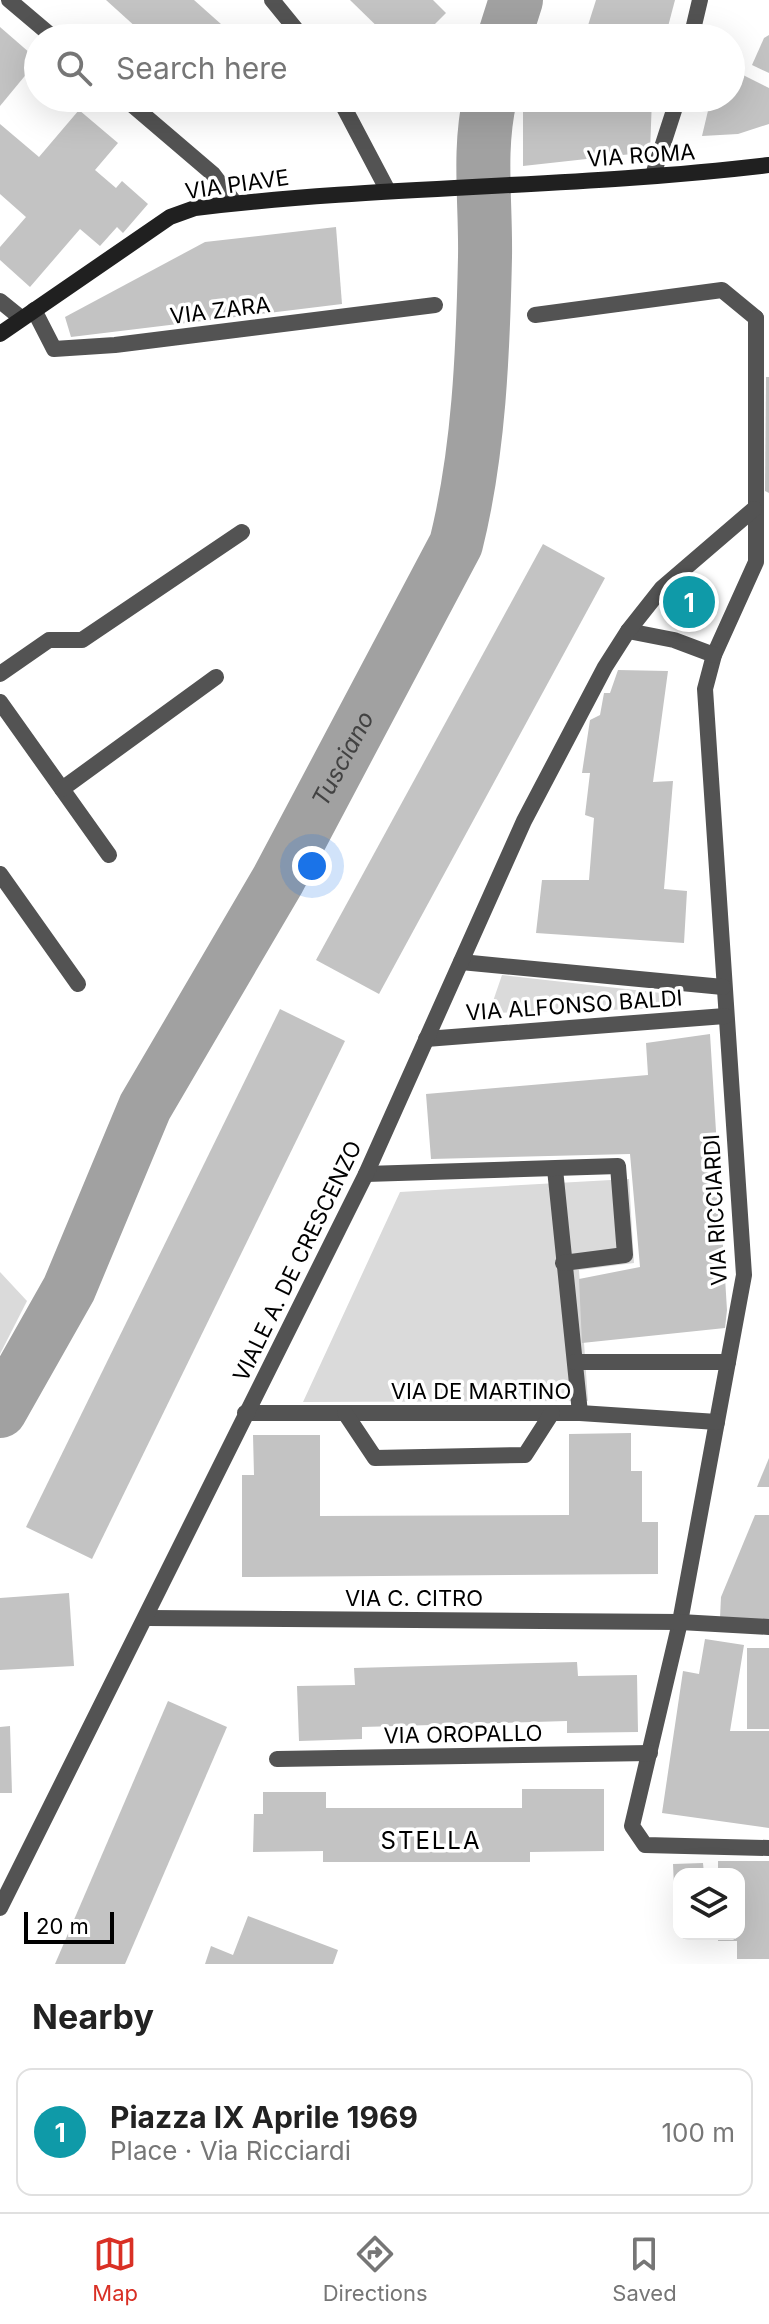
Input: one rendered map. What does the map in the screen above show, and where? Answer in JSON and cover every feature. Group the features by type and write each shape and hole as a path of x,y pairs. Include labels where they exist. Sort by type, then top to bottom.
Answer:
{"main road":[{"name":"VIA ROMA","path":"516,186 769,165"},
{"name":"VIA PIAVE","path":"0,334 170,217 195,208 387,189 516,186"}],"street":[{"path":"9,0 37,24"},
{"path":"272,0 292,24"},
{"path":"694,24 700,0"},
{"path":"140,112 213,174 235,203"},
{"path":"346,112 387,189"},
{"path":"653,175 673,112"},
{"path":"535,315 722,290 762,316"},
{"path":"0,301 28,314"},
{"name":"VIA ZARA","path":"28,314 54,349 115,345 435,305"},
{"name":"VIA RICCIARDI","path":"762,316 762,344 755,377 756,562 714,655 705,689 744,1275 680,1622 632,1826 645,1845 769,1848"},
{"name":"VIALE A. DE CRESCENZO","path":"0,1908 148,1618 245,1413 366,1174 524,821 628,631 662,588 754,509"},
{"path":"0,674 49,640 82,640 242,532"},
{"path":"628,631 674,640 714,655"},
{"path":"62,789 216,677"},
{"path":"0,702 109,855"},
{"path":"0,874 78,984"},
{"name":"VIA ALFONSO BALDI","path":"461,962 723,987"},
{"name":"VIA ALFONSO BALDI","path":"426,1039 725,1016"},
{"path":"366,1174 618,1166 625,1255 563,1263"},
{"path":"555,1169 580,1413"},
{"path":"575,1362 728,1362"},
{"name":"VIA DE MARTINO","path":"245,1413 580,1413 717,1422"},
{"path":"345,1413 375,1458 525,1455 552,1413"},
{"name":"VIA C. CITRO","path":"148,1618 680,1622 769,1627"},
{"name":"VIA OROPALLO","path":"277,1759 650,1753"}],"shaded area":[{"path":"502,975 679,995 680,1008 489,1013"},
{"path":"629,1179 634,1263 579,1270 588,1401 303,1402 400,1192"},
{"path":"0,1272 27,1301 0,1354"}],"building":[{"path":"106,0 194,0 221,24 133,24"},
{"path":"350,0 433,0 446,13 435,24 375,24"},
{"path":"596,0 675,0 669,24 588,24"},
{"path":"0,27 24,48 24,77 0,106"},
{"path":"769,35 769,73 752,65 764,38"},
{"path":"745,76 769,88 769,124 738,134 702,136 708,112 745,112"},
{"path":"77,112 81,112 118,143 95,170 116,188 122,181 148,204 123,233 117,227 100,246 80,229 30,287 0,260 0,247 26,217 0,194 0,124 39,157"},
{"path":"523,112 651,112 650,152 523,166"},
{"path":"336,227 342,304 71,337 65,317 205,242"},
{"path":"766,377 769,377 769,493 765,491"},
{"path":"543,544 605,578 379,994 316,960"},
{"path":"618,670 668,671 653,782 673,781 664,889 687,891 684,943 536,933 542,880 589,880 594,818 585,815 590,773 582,773 590,720 600,715 604,693 610,693"},
{"path":"280,1009 345,1041 92,1559 26,1527"},
{"path":"710,1034 727,1310 725,1328 582,1343 579,1279 640,1267 630,1154 431,1159 426,1094 648,1075 646,1043"},
{"path":"631,1433 631,1471 642,1471 642,1522 658,1522 658,1574 242,1577 242,1475 254,1475 253,1435 320,1435 320,1516 569,1515 569,1434"},
{"path":"769,1458 769,1487 757,1487"},
{"path":"755,1515 769,1515 769,1620 720,1618 721,1597"},
{"path":"69,1593 74,1666 0,1670 0,1598"},
{"path":"705,1639 744,1645 730,1731 769,1731 769,1828 662,1813 683,1671 699,1674"},
{"path":"747,1648 769,1648 769,1729 747,1729"},
{"path":"577,1662 578,1676 637,1675 638,1732 567,1733 567,1721 362,1727 362,1739 299,1741 297,1686 355,1685 354,1668"},
{"path":"168,1701 227,1727 125,1964 55,1964"},
{"path":"10,1726 12,1793 0,1793 0,1727"},
{"path":"522,1789 604,1789 604,1851 530,1852 530,1862 323,1862 323,1851 253,1852 254,1814 263,1814 263,1792 326,1792 326,1808 522,1808"},
{"path":"718,1861 769,1861 769,1959 737,1959 737,1941 718,1941 745,1940 745,1868 718,1868"},
{"path":"703,1863 703,1868 673,1868 673,1864"},
{"path":"248,1916 338,1950 333,1964 205,1964 211,1946 233,1955"}],"waterway":[{"name":"Tusciano","path":"508,24 516,0"},
{"name":"Tusciano","path":"0,1411 69,1289 145,1107 278,880 456,544 470,474 478,402 485,257 483,157 487,112"}],"place":[{"name":"Piazza IX Aprile 1969","path":"689,602"}],"district":[{"name":"STELLA","path":"431,1840"}]}
